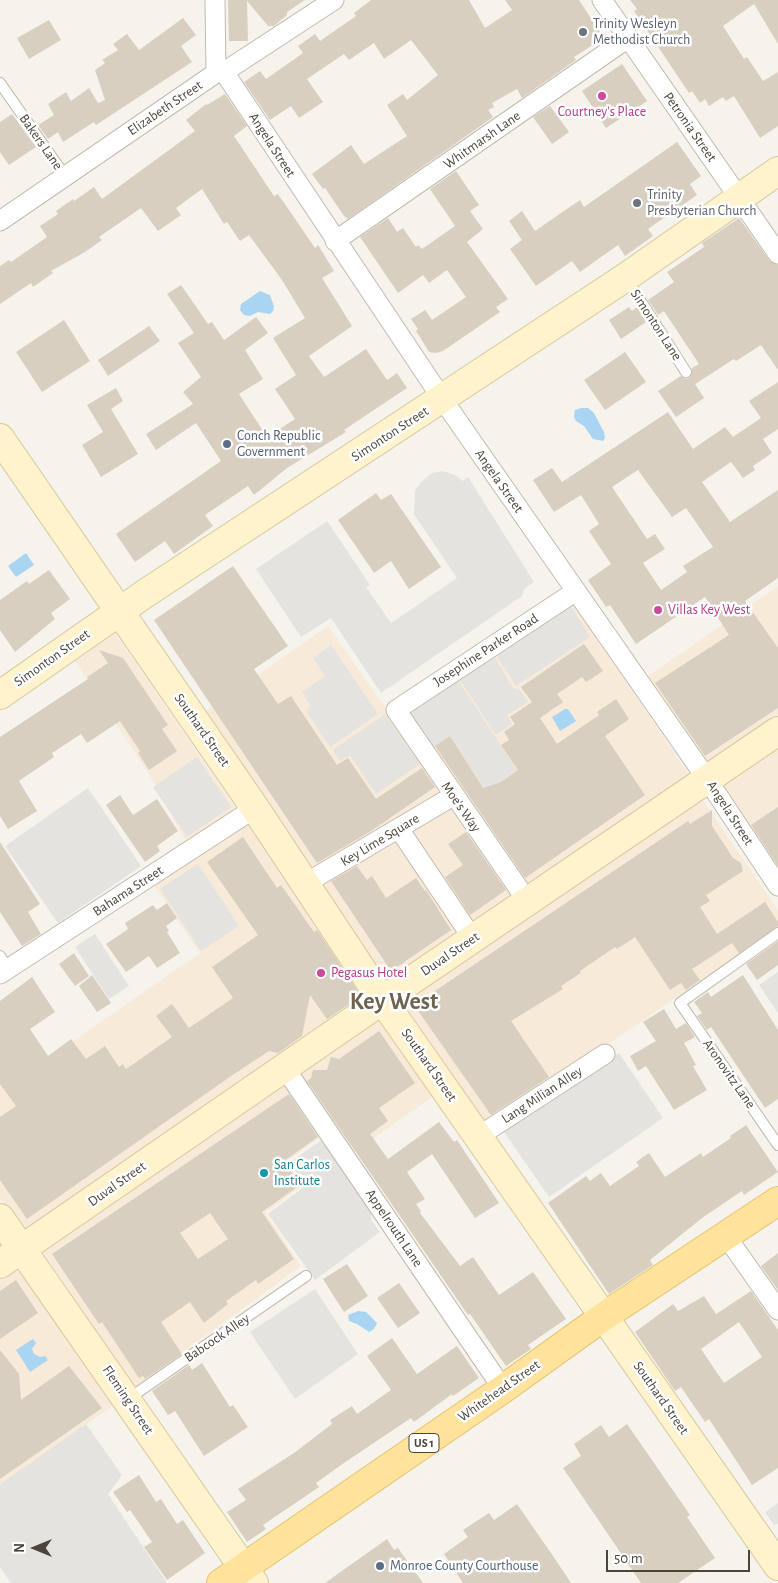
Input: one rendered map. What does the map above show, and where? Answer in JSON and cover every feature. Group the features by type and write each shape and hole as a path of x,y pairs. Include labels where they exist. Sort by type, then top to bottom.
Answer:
{"main road":[{"name":"Whitehead Street","path":"221,1583 248,1575 603,1317 778,1201"}],"street":[{"path":"215,0 220,73"},
{"name":"Elizabeth Street","path":"0,220 220,73 334,0"},
{"name":"Petronia Street","path":"602,0 778,254"},
{"name":"Whitmarsh Lane","path":"336,241 628,38"},
{"name":"Angela Street","path":"220,73 336,241 442,400 707,779 778,886"},
{"name":"Simonton Street","path":"0,695 120,611 626,277 778,171"},
{"name":"Southard Street","path":"0,438 256,808 478,1136 778,1566"},
{"name":"Josephine Parker Road","path":"396,710 576,591"},
{"name":"Moe's Way","path":"396,710 453,796 528,902"},
{"name":"Duval Street","path":"0,1264 384,999 778,731"},
{"name":"Key Lime Square","path":"306,883 453,796"},
{"name":"Bahama Street","path":"3,966 256,808"},
{"path":"399,829 473,939"},
{"name":"Lang Milian Alley","path":"478,1136 605,1054"},
{"name":"Appelrouth Lane","path":"284,1068 503,1389"},
{"name":"Fleming Street","path":"0,1218 248,1575"},
{"path":"726,1236 778,1310"}],"lane":[{"name":"Bakers Lane","path":"0,82 65,176"},
{"name":"Simonton Lane","path":"626,277 686,372"},
{"name":"Aronovitz Lane","path":"778,933 680,1003 778,1145"},
{"name":"Babcock Alley","path":"127,1399 306,1276"}],"shaded area":[{"path":"443,471 455,475 463,481 468,477 534,582 524,589 522,596 381,693 331,618 301,637 256,569 327,521 370,585 366,587 391,623 457,578 414,514 415,491 421,482 432,473"},
{"path":"778,586 778,715 703,767 644,679"},
{"path":"570,600 690,776 389,984 204,712 328,626 393,719"},
{"path":"569,603 590,637 516,686 495,653"},
{"path":"115,633 236,809 187,844 154,782 75,661"},
{"path":"331,645 378,714 330,747 306,711 311,706 302,692 325,676 313,658"},
{"path":"494,656 513,688 519,689 528,702 507,715 512,724 496,735 459,678"},
{"path":"458,680 517,770 486,792 450,736 428,751 404,715"},
{"path":"385,714 420,764 376,794 350,755 340,761 333,750"},
{"path":"778,742 778,870 719,783"},
{"path":"197,757 231,807 187,837 153,787"},
{"path":"88,788 141,866 58,923 5,846"},
{"path":"699,795 778,910 778,927 489,1127 402,1001"},
{"path":"248,820 369,997 25,1235 0,1198 0,1068 40,1064 200,953 154,885"},
{"path":"198,864 239,926 201,951 160,889"},
{"path":"95,934 129,986 109,999 75,947"},
{"path":"778,972 778,1013 759,985"},
{"path":"381,1017 435,1095 351,1154 297,1075"},
{"path":"619,1053 663,1118 549,1197 504,1132"},
{"path":"288,1083 320,1137 287,1161 302,1186 265,1213 301,1266 135,1387 43,1252"},
{"path":"325,1138 371,1203 371,1220 380,1232 315,1280 268,1214 305,1186 290,1162"},
{"path":"17,1265 113,1406 0,1484 0,1277"},
{"path":"315,1289 358,1354 295,1399 250,1332"},
{"path":"86,1424 122,1475 108,1494 167,1583 11,1583 0,1567 0,1484"},
{"path":"778,1503 778,1524 774,1525 765,1512"}],"water":[{"path":"260,291 270,295 274,306 273,311 270,314 258,312 250,316 244,315 240,310 241,304"},
{"path":"588,408 594,413 604,432 605,438 603,441 593,439 584,426 576,421 574,417 575,410"},
{"path":"26,553 34,565 16,577 8,566"},
{"path":"568,709 576,721 560,731 552,717"},
{"path":"358,1311 366,1312 377,1323 374,1329 369,1332 349,1321 348,1315"},
{"path":"33,1339 36,1343 32,1349 34,1354 40,1357 45,1356 48,1360 30,1372 16,1350"}],"building":[{"path":"228,0 305,0 287,12 287,15 274,26 268,26 247,1 248,41 229,41"},
{"path":"371,0 469,0 485,28 512,10 505,0 579,0 604,38 574,57 576,60 522,98 517,89 492,103 494,107 488,110 493,117 348,219 312,174 351,145 364,164 407,136 387,105 403,94 407,100 438,75 411,40 384,59 374,43 349,60 344,54 307,79 323,102 299,118 291,106 270,120 244,82 260,71 266,79 303,53 298,46 315,34 320,41 356,16 354,13"},
{"path":"630,0 778,0 778,44 754,4 723,26 744,59 747,57 763,81 778,72 778,126 760,138 734,96 726,101 723,97 709,106 705,99 700,103 692,91 689,93 634,11 637,9"},
{"path":"183,18 196,35 181,46 192,62 96,125 94,122 63,142 58,132 48,139 38,125 54,115 48,104 66,92 71,101 89,88 98,103 105,100 95,70 105,63 102,60 118,50 113,44 127,34 139,50"},
{"path":"49,20 61,40 29,59 17,38"},
{"name":"Courtney's Place","path":"622,64 647,101 606,128 582,91"},
{"path":"225,94 247,126 234,136 274,196 278,194 315,248 318,245 334,271 322,278 352,326 309,356 324,377 366,349 387,380 397,373 407,388 344,430 346,432 287,468 254,495 248,486 205,515 213,526 174,554 165,541 135,562 116,534 221,461 196,423 156,450 146,434 193,404 183,392 201,377 178,343 194,333 167,294 181,285 208,324 212,322 224,340 256,317 268,333 245,350 263,379 239,394 267,437 295,419 275,389 296,375 273,338 305,318 282,280 249,235 240,241 227,222 224,224 202,189 176,208 181,215 158,231 141,208 99,237 102,240 85,252 51,271 53,273 33,287 31,283 0,304 0,266 9,260 11,262 47,237 40,226 58,214 56,211 73,199 74,201 94,187 102,199 195,131 186,120 206,104"},
{"path":"550,106 569,132 552,144 533,117"},
{"path":"12,114 36,147 9,165 0,152 0,122"},
{"name":"Trinity Presbyterian Church","path":"677,142 701,176 690,184 697,195 648,229 653,236 625,256 618,245 580,272 572,261 536,286 510,249 522,240 509,221 522,211 535,231 580,200 584,207"},
{"path":"456,171 479,205 470,211 483,229 467,242 508,299 496,307 500,312 443,351 436,353 429,352 411,319 425,310 432,320 466,297 447,270 429,283 423,275 398,293 360,237 388,218 397,232 403,228 416,247 418,245 422,249 455,226 430,189"},
{"path":"739,218 769,260 778,265 778,370 761,345 736,361 734,359 695,384 704,398 676,417 658,391 681,376 686,379 690,377 692,368 699,364 664,311 658,315 648,300 674,282 667,272 704,247 702,243"},
{"path":"629,307 632,311 637,307 646,322 621,339 609,320"},
{"path":"64,320 90,361 42,392 16,352"},
{"path":"149,326 160,341 108,376 98,360"},
{"path":"625,352 646,382 605,410 584,380"},
{"path":"778,382 778,429 763,439 772,453 753,466 755,470 743,478 731,462 702,482 730,522 778,490 778,578 745,601 778,648 778,708 705,756 655,683 729,635 705,597 636,644 610,605 606,607 588,580 611,564 589,531 599,524 581,495 554,512 533,480 552,468 562,482 668,412 693,449 725,427 733,437 761,418 749,401","holes":["638,470 672,517 686,508 713,547 683,566 687,572 661,590 643,563 665,549 655,534 647,539 612,487"]},
{"path":"116,388 123,401 111,409 138,454 101,477 82,445 103,432 87,405"},
{"path":"376,493 381,500 391,494 441,567 409,589 391,561 374,573 338,520"},
{"path":"233,566 288,646 254,669 278,704 291,696 337,765 348,758 376,799 422,768 435,787 371,831 317,863 154,620"},
{"path":"49,570 70,599 51,613 55,619 15,652 0,630 0,600 27,581 29,584"},
{"path":"584,644 603,671 586,682 582,677 557,694 563,702 540,718 557,744 599,715 597,712 616,699 629,719 605,736 645,795 525,878 435,746 450,736 483,788 501,782 518,770 501,745 509,740 504,732 515,724 510,717 532,702 521,687"},
{"path":"99,650 123,658 168,725 162,729 177,751 149,770 138,753 140,751 120,721 87,743 81,734 52,753 54,757 19,781 37,811 8,829 0,816 0,737 88,679 87,677 108,663"},
{"path":"120,795 133,815 157,799 178,831 157,846 160,851 145,862 106,805"},
{"path":"778,807 778,866 751,825"},
{"path":"712,810 712,826 733,858 741,863 743,871 706,895 710,901 700,907 717,934 765,902 778,922 778,926 739,953 732,943 692,969 700,980 686,990 681,983 670,990 635,937 617,949 615,947 561,986 563,989 511,1021 549,1077 491,1115 414,1005 688,821 690,824"},
{"path":"466,832 506,890 470,915 445,877 463,865 448,844"},
{"path":"243,837 277,888 281,885 314,932 317,930 361,996 327,1019 310,995 302,1036 278,1053 269,1051 231,1076 27,1219 0,1180 0,1117 16,1106 0,1084 0,1001 32,977 55,1012 30,1029 48,1056 71,1039 86,1059 105,1046 119,1067 123,1064 126,1069 172,1037 156,1016 172,1004 189,1028 233,998 212,967 258,935 207,862"},
{"path":"0,842 40,904 28,912 41,934 22,946 0,912"},
{"path":"357,866 367,880 372,876 386,898 416,878 426,890 451,930 391,971 331,881"},
{"path":"167,903 177,918 166,926 169,931 167,932 180,953 157,968 149,956 126,972 106,944 128,929 125,923 153,905 157,910"},
{"path":"778,941 778,965 757,980 746,964"},
{"path":"74,953 89,976 75,986 59,964"},
{"path":"92,975 111,1003 97,1012 79,986"},
{"path":"743,975 778,1030 778,1099 765,1108 711,1027 707,1030 697,1016 702,1013 694,1002 708,992 711,997"},
{"path":"664,1009 676,1029 686,1023 695,1037 684,1043 696,1065 693,1066 707,1090 674,1110 646,1066 638,1071 630,1056 656,1041 643,1022"},
{"path":"379,1031 415,1083 379,1108 388,1121 370,1134 388,1159 439,1122 454,1142 457,1140 499,1203 475,1218 432,1154 407,1172 425,1199 416,1204 421,1211 420,1213 460,1266 473,1257 499,1295 533,1272 566,1319 528,1345 531,1349 506,1366 470,1314 468,1315 307,1081 311,1078 313,1070 327,1070 331,1057 339,1059"},
{"path":"289,1094 318,1137 284,1161 300,1185 262,1212 294,1259 258,1284 256,1280 226,1301 228,1304 204,1323 190,1302 161,1322 182,1354 145,1379 143,1376 139,1378 102,1322 99,1324 52,1254","holes":["210,1213 228,1239 198,1259 180,1233"]},
{"path":"746,1125 778,1172 744,1195 742,1191 702,1218 650,1260 653,1265 609,1294 548,1203 586,1176 590,1181 601,1173 610,1186 639,1166 636,1162 649,1153 665,1177 701,1153 703,1157"},
{"path":"778,1253 778,1290 761,1266"},
{"path":"347,1264 368,1296 344,1312 323,1279"},
{"path":"16,1280 38,1313 0,1339 0,1291"},
{"path":"399,1283 420,1313 398,1328 377,1298"},
{"path":"751,1291 778,1330 778,1468 752,1485 709,1419 705,1422 681,1387 675,1391 635,1332 673,1304 678,1311 704,1296 716,1314","holes":["739,1322 762,1357 724,1383 701,1349"]},
{"path":"392,1338 417,1374 457,1346 479,1378 453,1396 452,1394 414,1422 411,1418 341,1465 316,1483 319,1487 263,1525 266,1529 247,1542 227,1512 246,1500 238,1489 294,1453 332,1424 330,1420 352,1406 357,1414 391,1390 367,1356"},
{"path":"0,1350 19,1374 21,1400 69,1366 102,1408 0,1479"},
{"path":"202,1363 230,1407 233,1405 248,1427 204,1456 175,1411 168,1415 152,1391 189,1365 192,1370"},
{"path":"627,1424 690,1515 687,1517 715,1558 678,1583 641,1583 563,1468 581,1456 574,1444 601,1425 609,1437"},
{"path":"139,1475 156,1502 161,1499 177,1524 183,1520 205,1553 167,1580 144,1547 152,1542 130,1510 127,1512 113,1492"},
{"path":"517,1504 571,1583 463,1583 444,1554 468,1537 463,1530 489,1513 494,1520"},
{"name":"Monroe County Courthouse","path":"387,1539 394,1550 398,1548 423,1583 325,1583"}],"place":[{"name":"Trinity Wesleyn Methodist Church","path":"583,32"},
{"name":"Courtney's Place","path":"602,96"},
{"name":"Trinity Presbyterian Church","path":"637,203"},
{"name":"Conch Republic Government","path":"227,444"},
{"name":"Villas Key West","path":"658,610"},
{"name":"Pegasus Hotel","path":"321,973"},
{"name":"San Carlos Institute","path":"264,1173"},
{"name":"Monroe County Courthouse","path":"380,1566"}],"district":[{"name":"Key West","path":"394,1002"}]}
